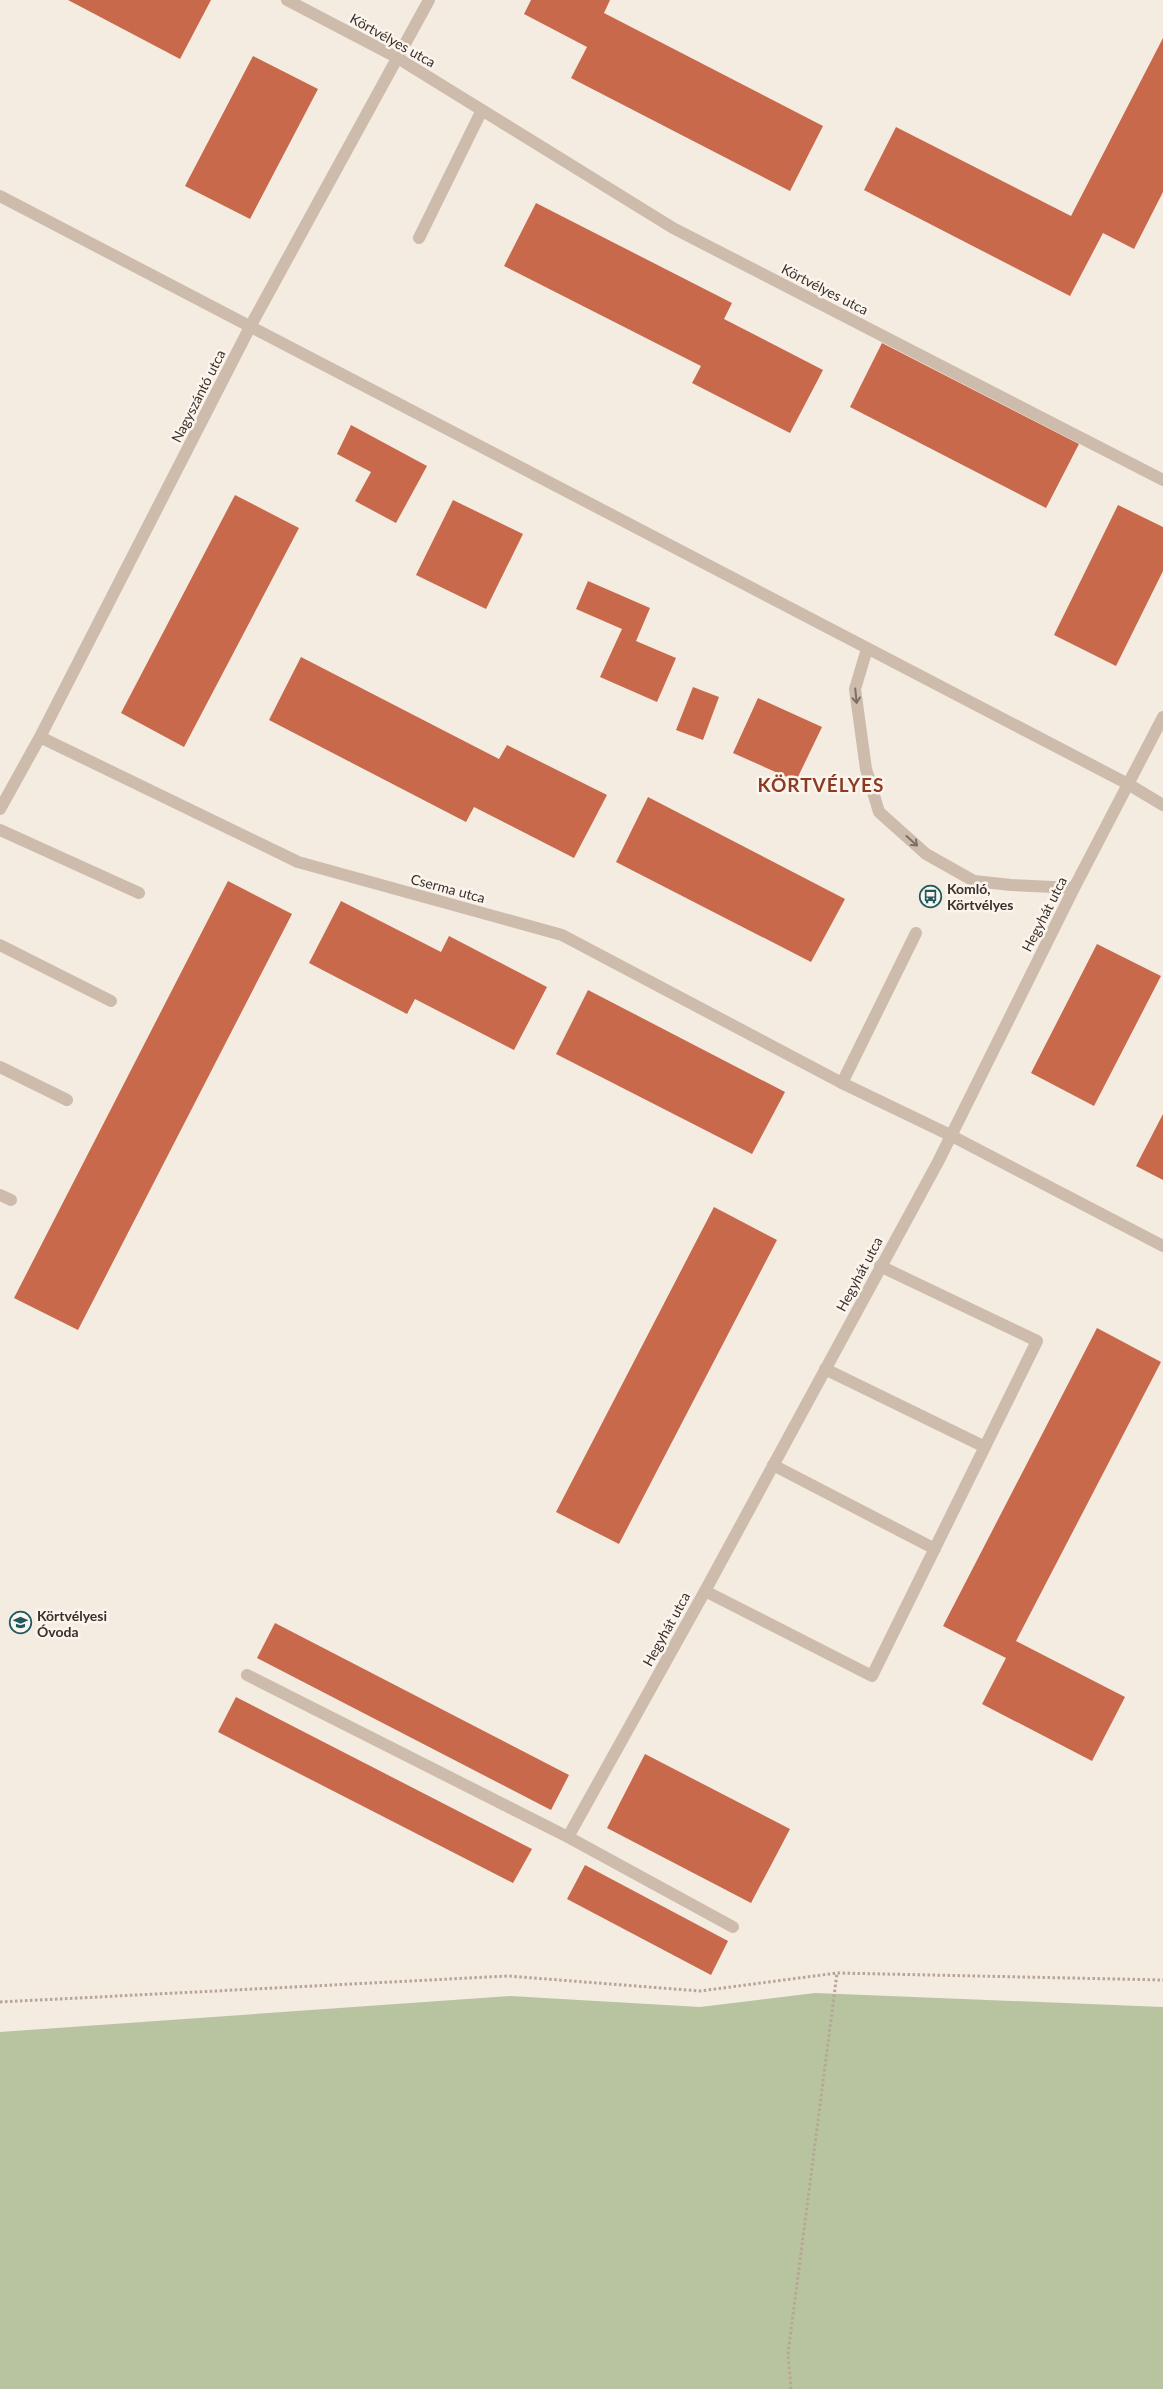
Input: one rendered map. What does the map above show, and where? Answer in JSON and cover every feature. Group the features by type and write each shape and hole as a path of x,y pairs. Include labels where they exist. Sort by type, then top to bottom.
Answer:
{"street":[{"name":"Körtvélyes utca","path":"287,0 396,57 673,228 1163,480"},
{"name":"Nagyszántó utca","path":"0,808 40,737 251,325 396,57 429,0"},
{"path":"419,238 482,110"},
{"path":"0,196 251,325 1128,784 1163,805"},
{"path":"867,649 855,689 866,769 879,812 926,854 974,881 1074,888"},
{"name":"Hegyhát utca","path":"568,1838 773,1465 950,1136 1074,888 1163,717"},
{"name":"Cserma utca","path":"40,737 298,862 562,935 842,1083 950,1136 1163,1246"},
{"path":"0,830 139,893"},
{"path":"842,1083 916,933"},
{"path":"0,945 111,1001"},
{"path":"0,1067 67,1100"},
{"path":"704,1591 872,1676 1037,1341 880,1266"},
{"path":"825,1369 985,1447"},
{"path":"773,1465 935,1549"},
{"path":"247,1675 568,1838 733,1927"}],"path":[{"path":"791,2389 788,2354 837,1973"},
{"path":"0,2002 508,1976 700,1991 837,1973 1163,1980"}],"green space":[{"path":"815,1993 1163,2007 1163,2389 0,2389 0,2032 510,1996 700,2007"}],"building":[{"path":"68,0 211,0 180,59"},
{"path":"531,0 610,0 604,13 823,126 790,191 571,78 587,47 524,14"},
{"path":"1163,38 1163,192 1134,249 1103,233 1070,296 864,190 896,127 1071,216"},
{"path":"253,56 318,89 250,219 185,186"},
{"path":"536,203 732,303 724,319 823,370 790,433 692,383 701,366 504,266"},
{"path":"882,343 1079,444 1046,508 850,407"},
{"path":"351,425 427,466 396,523 355,501 371,472 337,454"},
{"path":"235,495 299,528 184,747 121,713"},
{"path":"453,500 523,534 486,609 416,575"},
{"path":"1118,505 1163,527 1163,571 1116,666 1054,635"},
{"path":"588,581 650,608 636,641 676,658 657,702 600,677 622,629 576,609"},
{"path":"301,657 499,759 507,745 607,795 574,858 474,807 466,822 269,720"},
{"path":"693,687 719,697 703,740 676,730"},
{"path":"758,698 822,727 796,781 733,753"},
{"path":"648,797 845,899 811,962 616,862"},
{"path":"228,881 292,914 78,1330 14,1298"},
{"path":"341,901 441,952 449,936 547,987 514,1050 415,999 407,1014 309,963"},
{"path":"1097,944 1161,976 1094,1106 1031,1073"},
{"path":"588,990 785,1092 752,1154 556,1054"},
{"path":"1163,1114 1163,1180 1136,1166"},
{"path":"714,1207 777,1240 619,1544 556,1512"},
{"path":"1097,1328 1161,1362 1016,1641 1125,1697 1092,1761 982,1704 1006,1658 943,1626"},
{"path":"275,1623 569,1775 551,1810 257,1658"},
{"path":"236,1697 532,1849 513,1883 218,1732"},
{"path":"645,1754 790,1829 751,1903 607,1828"},
{"path":"585,1865 728,1941 711,1975 567,1899"}],"place":[{"name":"Komló, Körtvélyes","path":"931,896"},
{"name":"Körtvélyesi Óvoda","path":"21,1623"}],"district":[{"name":"KÖRTVÉLYES","path":"821,784"}]}
